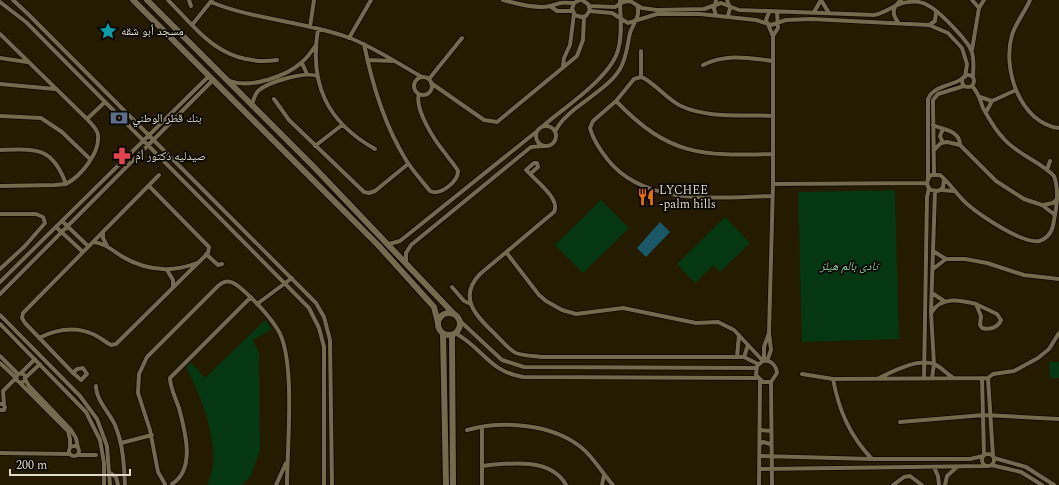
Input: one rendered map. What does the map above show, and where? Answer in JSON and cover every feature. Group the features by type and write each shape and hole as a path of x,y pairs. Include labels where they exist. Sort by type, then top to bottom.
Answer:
{"street":[{"path":"13,0 316,303 324,317 329,332 331,354 332,485"},
{"path":"133,0 389,257 434,307 439,329 444,334 446,485"},
{"path":"147,0 389,244 459,320 502,360 512,365 537,368 755,368 763,362 770,350 769,333 773,196 773,36 779,23 777,12"},
{"path":"168,0 208,41 232,55 250,60 278,60"},
{"path":"189,0 191,6"},
{"path":"310,27 314,0"},
{"path":"349,38 371,0"},
{"path":"503,0 522,4 550,6 558,2 574,3 583,0 589,6 615,7 620,2 627,0 635,2 648,10 704,9 715,2 728,2 739,10 874,15 881,14 908,2 916,2 930,6 936,10"},
{"path":"814,12 821,0 829,13"},
{"path":"899,22 893,12 894,7 901,0"},
{"path":"928,0 955,29 972,51"},
{"path":"972,0 979,8"},
{"path":"972,86 974,83 972,51 979,8 984,0"},
{"path":"1030,0 1018,20 1010,44 1010,69 1016,90 1029,111 1038,120 1051,127 1059,128"},
{"path":"192,24 211,1 221,2 232,10 310,27 349,38 364,44 430,81 484,120 492,122 500,120 563,66 574,59 581,48 584,17 589,12 612,13 628,23 657,14 728,16 774,25 791,19 899,22 929,25 948,33 962,48 967,64 964,77 964,86"},
{"path":"0,2 26,22 147,146 286,284 313,314 323,341 324,354 324,485"},
{"path":"389,244 395,244 405,238 536,132 611,66 619,48 620,2"},
{"path":"406,264 406,253 411,245 526,151 538,146 549,145 554,141 555,132 563,121 616,74 625,60 630,35 637,20 639,12 635,2"},
{"path":"715,2 716,15"},
{"path":"728,2 728,16"},
{"path":"563,66 564,58 570,45 574,3"},
{"path":"550,6 557,11 573,13 579,17 584,17"},
{"path":"589,6 589,12"},
{"path":"600,6 600,12"},
{"path":"929,25 936,18 936,10"},
{"path":"769,12 766,17 766,23 773,36"},
{"path":"318,29 316,45 318,76 320,87 328,107 342,124 358,138 375,149"},
{"path":"0,34 87,119 93,126 98,136 95,151 90,159 74,179 66,184 55,186 0,186"},
{"path":"419,94 428,93 431,90 430,81 462,38"},
{"path":"364,44 367,60 384,115 408,164 433,193 443,190 458,175 457,168 435,139 420,110 418,102 419,94 416,90 415,83 422,77"},
{"path":"226,79 239,84 253,83 270,78 290,70 302,63 316,45"},
{"path":"641,51 641,77"},
{"path":"703,65 728,57 773,60"},
{"path":"0,58 28,62"},
{"path":"367,60 395,62"},
{"path":"71,68 76,62"},
{"path":"302,63 307,74"},
{"path":"252,106 257,93 266,86 307,74 318,76"},
{"path":"924,378 927,197 929,188 927,182 928,100 930,95 937,88 952,85 969,75 973,78"},
{"path":"773,116 717,114 694,111 676,103 664,95 648,80 641,77 634,79 616,101 593,121 590,130 602,152 612,166 636,183 651,189 682,195 773,196"},
{"path":"0,282 211,78"},
{"path":"270,78 272,84"},
{"path":"264,80 266,86"},
{"path":"253,83 257,93"},
{"path":"0,84 25,88 55,89"},
{"path":"773,184 927,182 934,174 933,104 935,97 964,86 967,88 972,86"},
{"path":"934,174 940,175 953,191 967,204 998,225 1033,241 1045,238 1052,229 1057,199 1056,180 1046,170 1013,149 994,128 980,97 972,86"},
{"path":"986,112 992,101 1016,90"},
{"path":"980,97 992,101"},
{"path":"274,99 289,120 366,193 375,191 408,164"},
{"path":"616,101 628,114 657,136 682,148 710,154 773,154"},
{"path":"87,119 105,102"},
{"path":"0,116 41,118 62,132 90,159"},
{"path":"261,128 268,122"},
{"path":"316,146 342,124"},
{"path":"933,125 956,135 960,145"},
{"path":"543,126 552,128 555,132"},
{"path":"943,129 940,136 943,143"},
{"path":"536,132 537,141 544,146"},
{"path":"0,294 147,146 151,137"},
{"path":"934,150 943,143 954,142 960,145 996,181 1024,199 1042,205 1055,215"},
{"path":"0,150 36,150 44,154 59,166 66,184"},
{"path":"1046,170 1050,160"},
{"path":"530,174 554,198 556,209 476,278 471,289 471,304 479,318 509,348 523,355 572,357 744,357 773,363 776,369 776,376 771,382 770,444 772,485"},
{"path":"73,374 23,321 23,313 159,175"},
{"path":"941,190 944,185 944,179"},
{"path":"39,338 53,332 74,329 95,335 111,345 116,344 206,254 209,247 148,186"},
{"path":"929,188 935,191 953,191"},
{"path":"464,190 469,197"},
{"path":"932,378 934,364 931,312 935,191"},
{"path":"1042,205 1053,203 1057,199"},
{"path":"0,214 36,214 43,217 45,223 25,246 0,269"},
{"path":"62,221 88,246"},
{"path":"56,227 83,252"},
{"path":"103,232 103,238 107,246"},
{"path":"405,238 411,245"},
{"path":"93,242 107,246 136,263 167,270 183,268 199,262"},
{"path":"933,251 946,259 965,259 987,263 1024,275 1059,279"},
{"path":"506,252 539,295 546,301 562,310 576,314 624,308 696,322 718,322 729,326 763,362"},
{"path":"206,254 218,265 222,264"},
{"path":"932,269 946,259"},
{"path":"167,270 173,280 173,288"},
{"path":"257,304 286,284 292,278"},
{"path":"251,298 170,378 181,420 186,458 183,474 172,485 165,485 158,472 152,435 138,389 141,370 148,357 223,282 233,282 251,298 257,304 278,330 287,356 287,485"},
{"path":"452,287 464,301 471,304"},
{"path":"932,292 944,301"},
{"path":"931,312 937,305 944,301 966,301 976,304 989,310 1000,318 1000,322 990,329 982,328 980,325 981,316 976,304"},
{"path":"981,316 989,310"},
{"path":"438,323 442,315 448,313 454,314"},
{"path":"0,315 80,396 93,413 103,431 109,459 110,485"},
{"path":"453,485 454,334 460,326 459,320"},
{"path":"0,324 76,400 91,419 100,440 104,463 104,485"},
{"path":"802,374 833,379 952,377 988,378 993,374 1014,371 1038,358 1049,349 1059,333"},
{"path":"444,334 454,334 467,341 500,370 515,376 536,378 758,380 771,382"},
{"path":"737,357 739,335"},
{"path":"744,357 748,345"},
{"path":"0,356 9,369"},
{"path":"0,410 5,409 2,404 3,390 35,359"},
{"path":"0,363 18,377 76,438 78,448 77,455"},
{"path":"878,378 911,364 925,363 934,364 952,377"},
{"path":"25,379 40,364"},
{"path":"536,378 537,368"},
{"path":"755,368 758,380 760,430 759,485"},
{"path":"18,377 25,379"},
{"path":"18,377 25,379"},
{"path":"982,378 984,415 982,462 988,465 1021,472 1042,485"},
{"path":"760,469 957,467 988,465 994,457 988,378"},
{"path":"25,379 28,387"},
{"path":"833,379 837,398 850,432 872,459"},
{"path":"96,386 98,395 112,418 121,443 125,485"},
{"path":"76,400 80,396"},
{"path":"900,422 984,415 1059,419"},
{"path":"467,430 482,427 524,426 557,433 580,447 598,465 613,485"},
{"path":"482,427 482,485"},
{"path":"69,430 70,454"},
{"path":"760,430 771,431"},
{"path":"121,443 152,435"},
{"path":"760,444 763,442 770,444"},
{"path":"70,448 73,446 78,448"},
{"path":"0,453 96,455"},
{"path":"760,456 872,459 970,459 989,453 994,457 1026,467 1054,485"},
{"path":"276,485 287,459"},
{"path":"482,466 511,464 543,466 557,473 566,485"},
{"path":"934,467 938,476 939,485"},
{"path":"945,485 947,476 957,467"},
{"path":"110,473 116,477 118,485"},
{"path":"602,485 604,475"},
{"path":"893,485 904,477 910,476 922,485"}],"green space":[{"name":"نادى بالم هيلز","path":"895,190 899,339 802,342 798,192"},
{"path":"601,200 629,228 583,273 555,245"},
{"path":"725,217 750,243 720,272 713,265 695,283 677,264"},
{"path":"265,320 272,329 253,340 259,353 260,451 250,477 242,485 207,485 212,472 212,441 204,409 186,367 191,363 205,378"},
{"path":"1049,362 1059,362 1059,378 1050,378"}],"water":[{"path":"660,222 670,232 646,257 637,248"}],"place":[{"name":"مسجد أبو شقه","path":"108,31"},
{"name":"بنك قطر الوطني","path":"119,118"},
{"name":"صيدليه دكتور أم","path":"122,156"},
{"name":"LYCHEE -palm hills","path":"646,197"}]}
